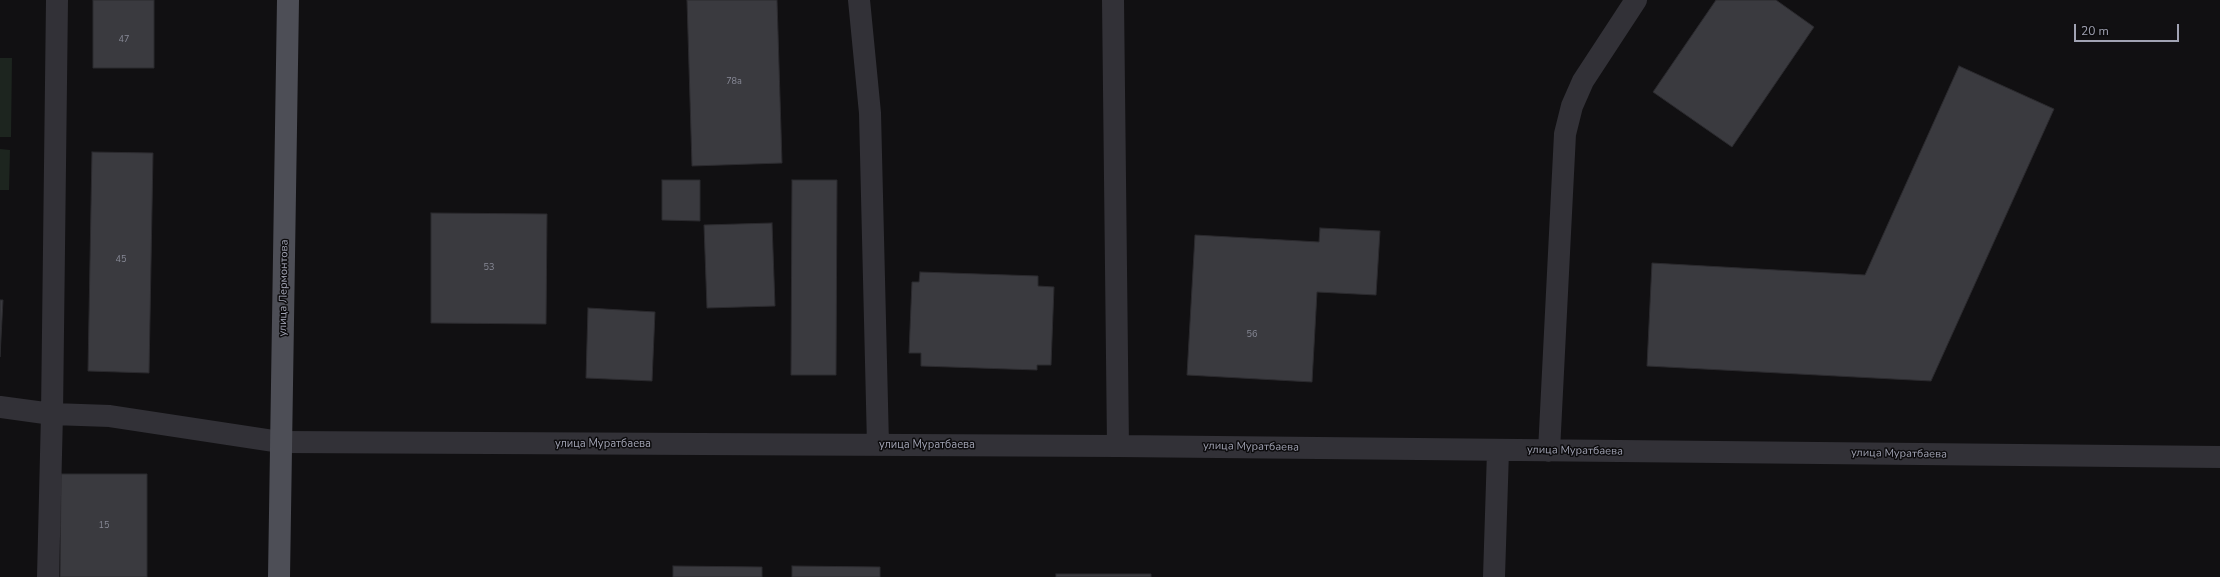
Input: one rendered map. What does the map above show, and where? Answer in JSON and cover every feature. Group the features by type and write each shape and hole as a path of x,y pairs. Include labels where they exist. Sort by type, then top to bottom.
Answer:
{"main road":[{"name":"улица Лермонтова","path":"279,577 288,0"}],"street":[{"path":"48,577 52,414 57,0"},
{"path":"859,0 870,113 878,445"},
{"path":"1113,0 1118,446"},
{"path":"1549,451 1565,134 1572,106 1583,81 1636,0"},
{"name":"улица Муратбаева","path":"0,406 52,414 110,416 281,442 1118,446 1498,451 2220,457"},
{"path":"1494,577 1498,451"}],"shaded area":[{"path":"0,58 12,58 11,137 0,137"},
{"path":"0,149 10,150 9,190 0,190"}],"building":[{"path":"93,0 154,0 154,68 93,68"},
{"path":"687,0 777,0 782,163 692,166"},
{"path":"1716,0 1776,0 1814,27 1732,147 1653,92"},
{"path":"1959,66 2054,109 1931,381 1647,366 1652,263 1865,275"},
{"path":"92,152 153,153 149,373 88,371"},
{"path":"662,180 700,180 700,221 662,220"},
{"path":"792,180 837,180 836,375 791,375"},
{"path":"431,213 547,214 546,324 431,323"},
{"path":"772,223 775,306 707,308 704,225"},
{"path":"1320,228 1380,231 1376,295 1317,292 1312,382 1187,375 1195,235 1319,242"},
{"path":"920,272 1038,276 1038,286 1054,287 1051,365 1037,365 1037,370 921,366 921,353 909,353 912,282 919,282"},
{"path":"0,300 3,300 0,357"},
{"path":"588,308 655,312 652,381 586,378"},
{"path":"61,474 147,474 147,577 60,577"},
{"path":"673,566 762,567 762,577 673,577"},
{"path":"792,566 880,567 880,577 792,577"},
{"path":"1056,574 1151,574 1151,577 1056,577"}]}
